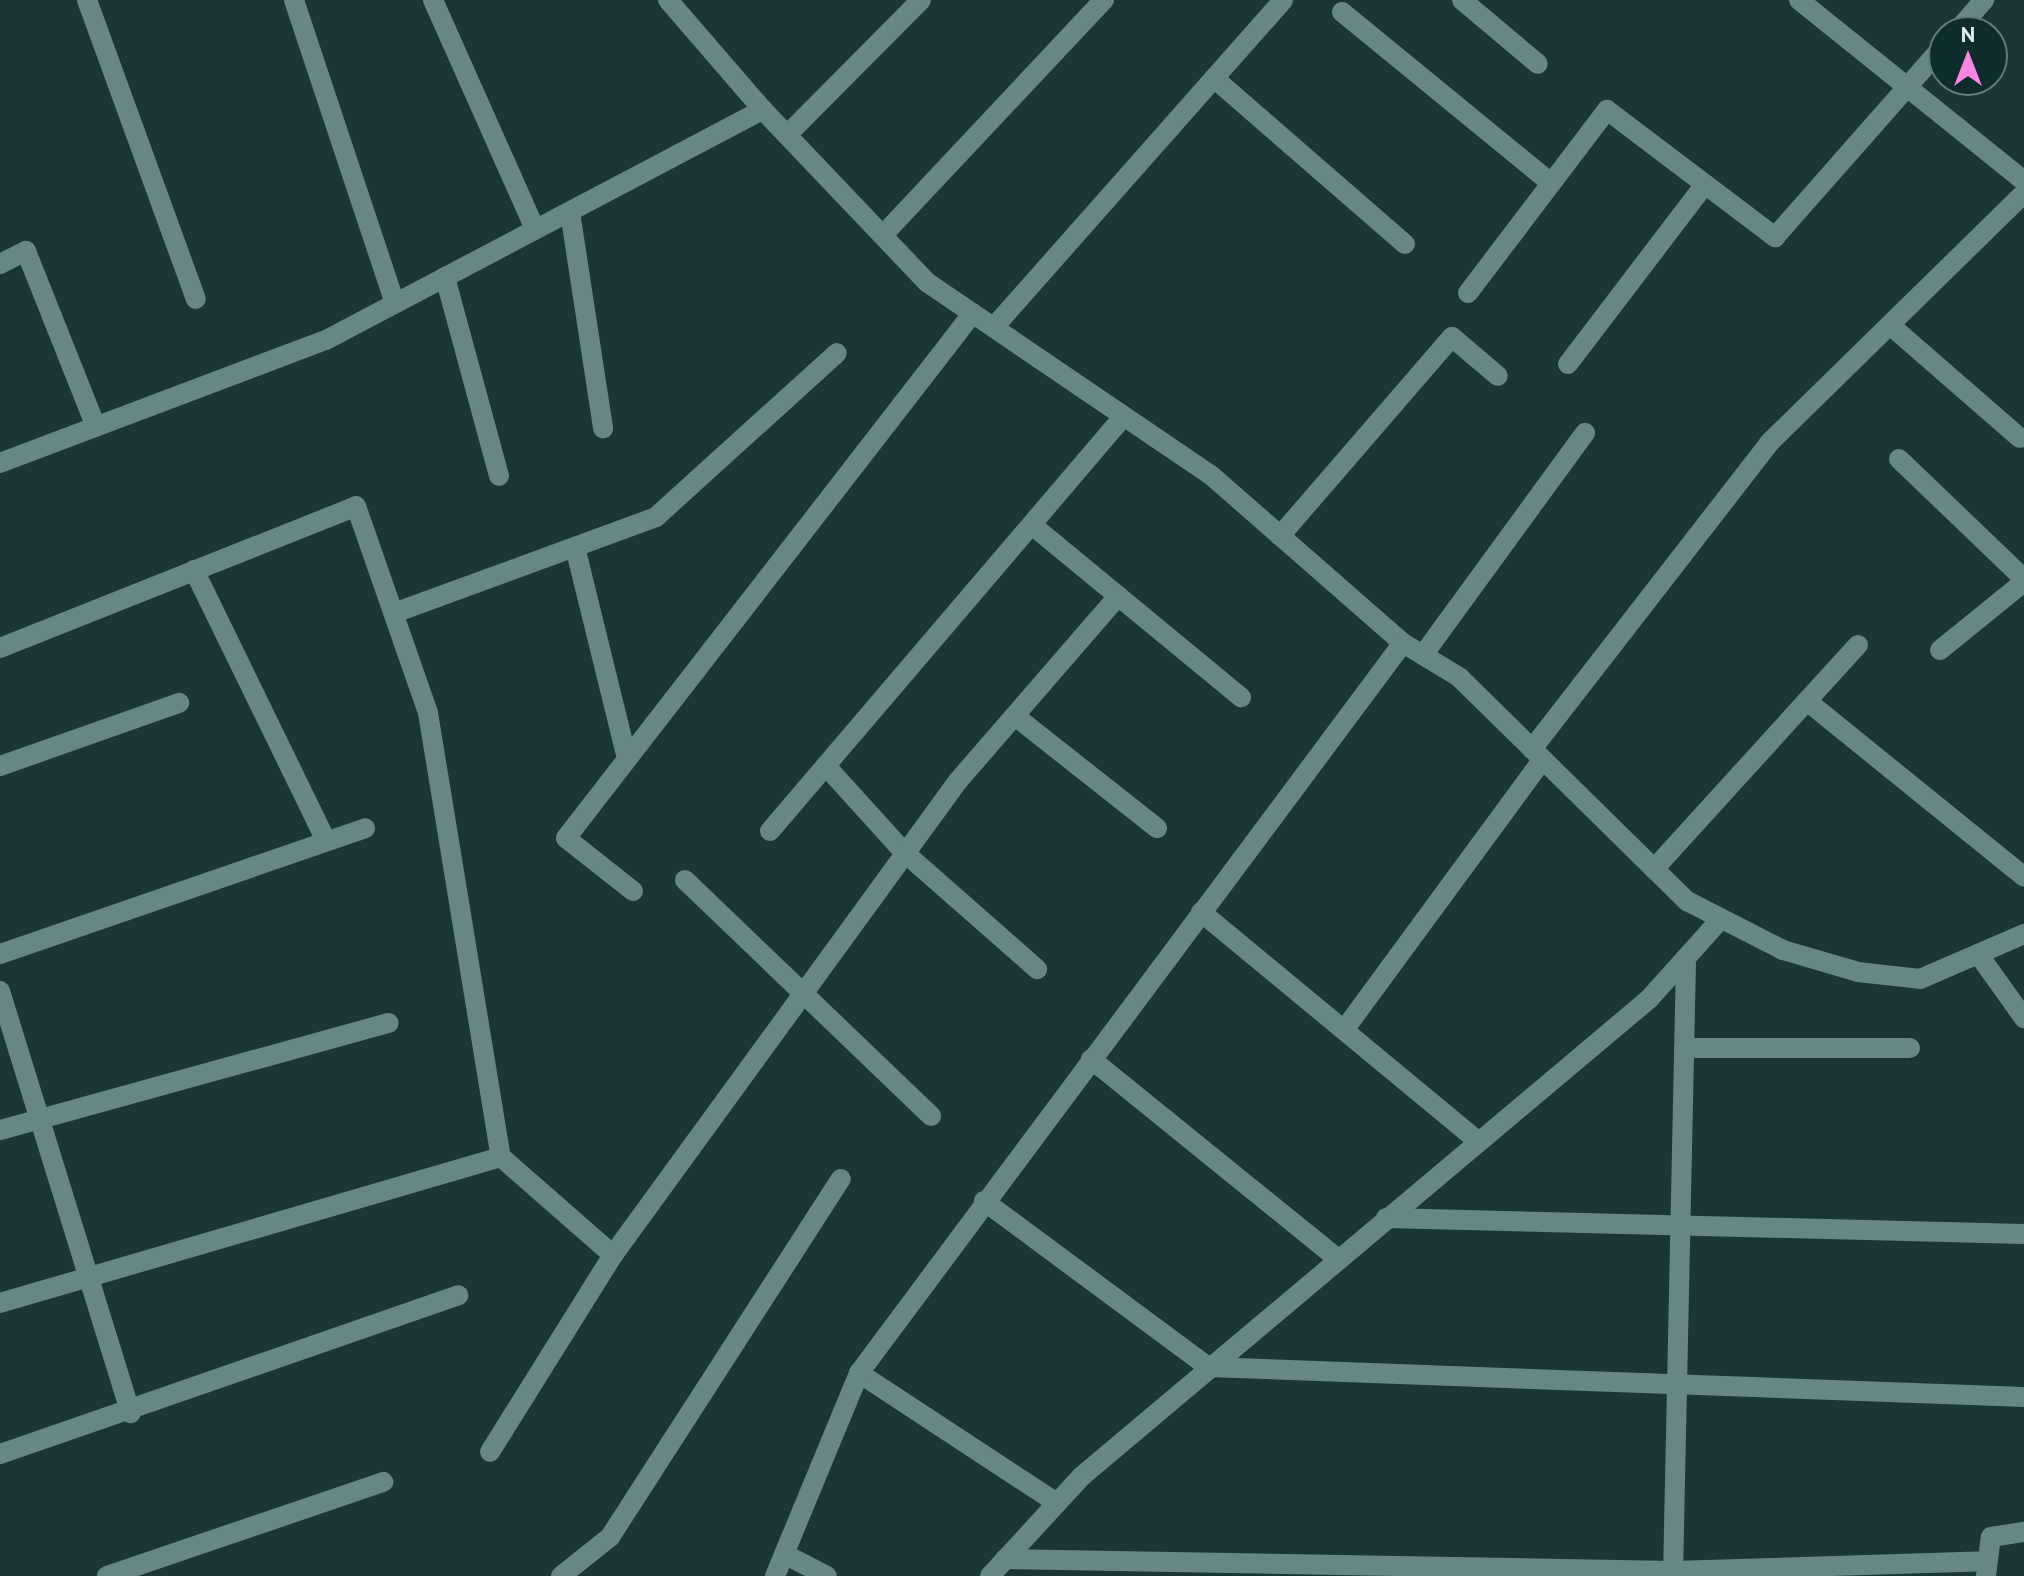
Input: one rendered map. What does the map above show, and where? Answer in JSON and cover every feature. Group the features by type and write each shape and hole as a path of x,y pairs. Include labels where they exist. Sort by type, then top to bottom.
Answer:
{"street":[{"path":"87,0 196,299"},
{"path":"294,0 395,303"},
{"path":"433,0 535,229"},
{"path":"668,0 763,110 928,283 1212,476 1403,643 1459,677 1654,869 1719,921 1858,972 1920,979 1981,958 2024,934"},
{"path":"787,135 921,0"},
{"path":"883,235 1104,0"},
{"path":"994,327 1283,0"},
{"path":"1462,0 1538,64"},
{"path":"1799,0 2024,181"},
{"path":"1970,16 1984,0"},
{"path":"1342,12 1551,183"},
{"path":"1468,293 1607,110 1775,237 1928,63"},
{"path":"1214,78 1405,244"},
{"path":"0,463 326,340 763,110"},
{"path":"1568,364 1705,184"},
{"path":"1344,1030 1537,754 1770,442 2024,193"},
{"path":"570,212 603,428"},
{"path":"0,264 26,251 96,427"},
{"path":"445,277 499,476"},
{"path":"633,891 566,838 973,313"},
{"path":"1890,325 2020,438"},
{"path":"1280,536 1452,337 1498,376"},
{"path":"394,613 656,517 837,353"},
{"path":"770,831 1124,416"},
{"path":"1423,655 1585,433"},
{"path":"1899,459 2024,580 1940,650"},
{"path":"0,648 356,506 428,713 501,1157 613,1255"},
{"path":"1032,525 1241,697"},
{"path":"575,547 627,758"},
{"path":"194,570 326,841"},
{"path":"490,1452 613,1255 905,853 1015,716 1118,596"},
{"path":"775,1576 859,1373 984,1201 1403,643"},
{"path":"1654,869 1858,645"},
{"path":"1807,701 2024,877"},
{"path":"0,766 179,703"},
{"path":"1015,716 1157,828"},
{"path":"826,766 905,853 1037,969"},
{"path":"0,954 365,828"},
{"path":"685,880 931,1116"},
{"path":"1201,912 1478,1141"},
{"path":"990,1576 1057,1503 1208,1367 1649,999 1719,921"},
{"path":"1673,1574 1686,958"},
{"path":"1981,958 2024,1018"},
{"path":"0,991 131,1413"},
{"path":"0,1130 389,1023"},
{"path":"1684,1048 1910,1048"},
{"path":"1091,1059 1337,1258"},
{"path":"0,1303 501,1157"},
{"path":"561,1576 610,1537 841,1179"},
{"path":"984,1201 1208,1367 1677,1388 2024,1397"},
{"path":"1386,1218 2024,1234"},
{"path":"0,1454 131,1413 458,1295"},
{"path":"859,1373 1057,1503"},
{"path":"107,1576 383,1482"},
{"path":"1005,1559 1673,1574 1986,1569 1991,1537 2024,1532"},
{"path":"784,1554 827,1576"}]}
